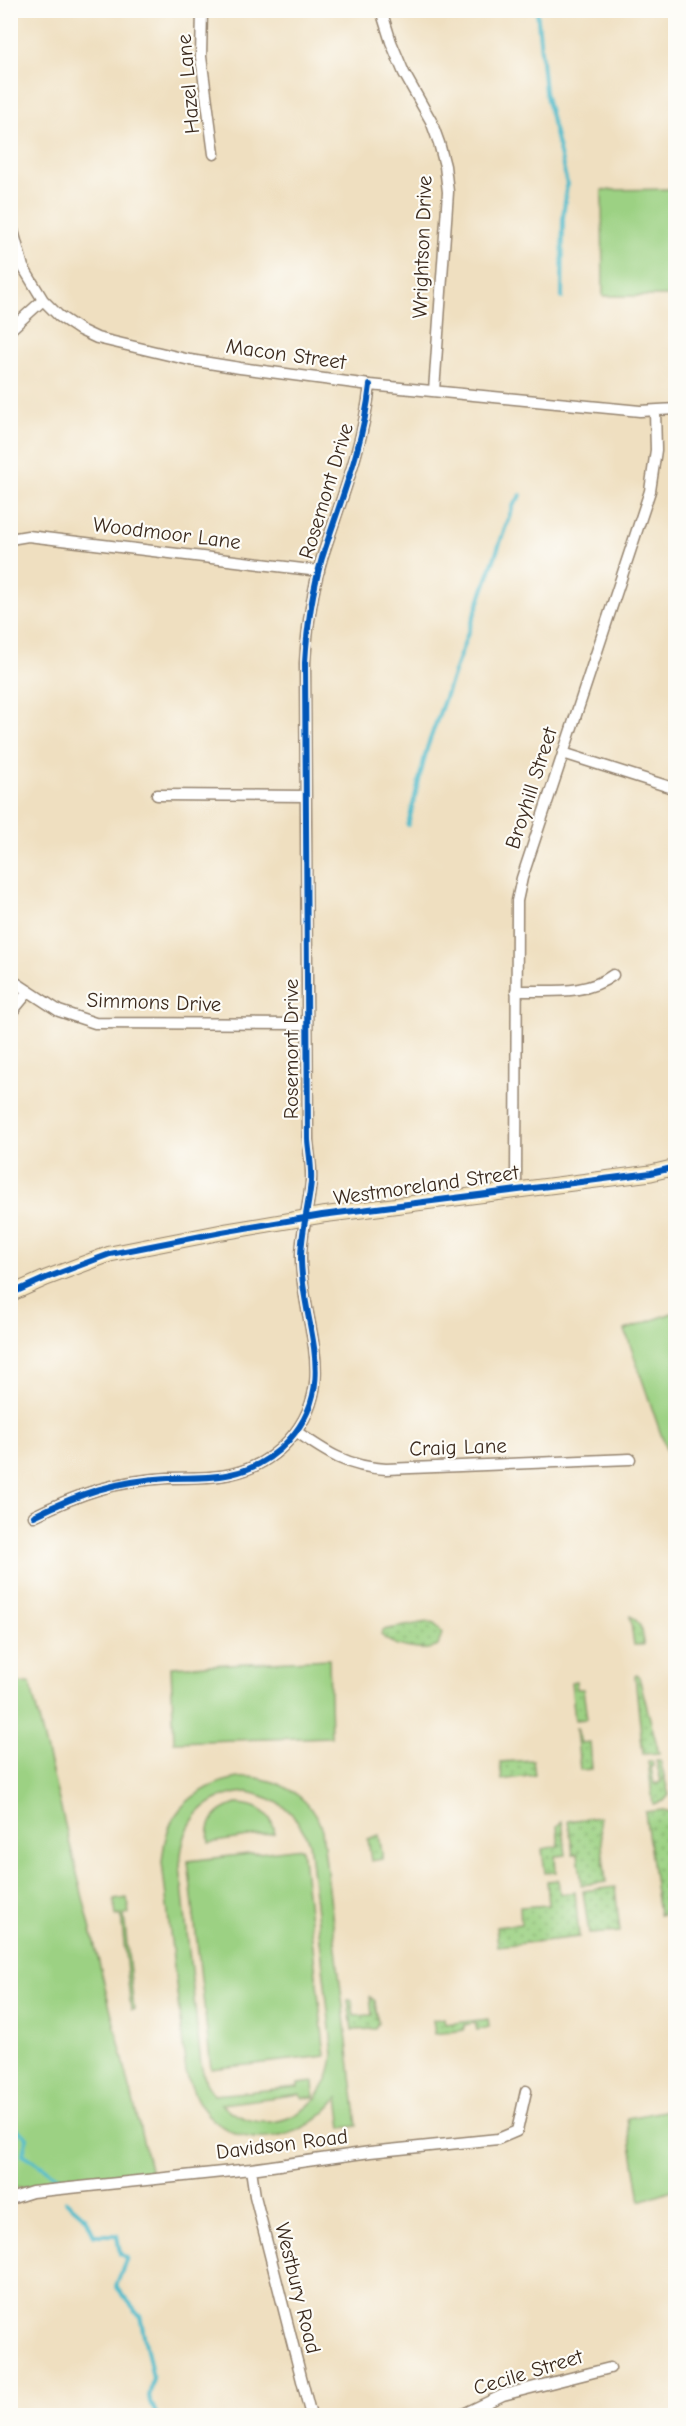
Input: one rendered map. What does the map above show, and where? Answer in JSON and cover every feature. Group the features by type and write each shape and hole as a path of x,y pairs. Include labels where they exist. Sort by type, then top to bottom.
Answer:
{"main road":[{"name":"Westmoreland Street","path":"10,1294 87,1262 123,1250 306,1218 651,1173 675,1167"}],"street":[{"name":"Hazel Lane","path":"202,10 201,57 214,154"},
{"name":"Wrightson Drive","path":"381,10 404,73 431,121 440,143 445,166 448,192 434,391"},
{"name":"Macon Street","path":"10,169 12,227 22,267 43,300 59,316 80,330 115,344 190,360 370,385 655,411 675,409"},
{"path":"10,330 43,300"},
{"name":"Rosemont Drive","path":"34,1516 68,1498 123,1482 212,1477 251,1468 276,1453 297,1432 306,1416 316,1382 316,1365 301,1258 311,1179 308,1140 305,663 310,609 319,571 352,472 370,385"},
{"name":"Broyhill Street","path":"516,1189 517,901 522,878 650,491 656,450 655,411"},
{"name":"Woodmoor Lane","path":"10,539 28,536 319,571"},
{"path":"563,753 675,789"},
{"path":"157,795 305,796"},
{"path":"516,991 580,990 594,986 613,975"},
{"name":"Simmons Drive","path":"10,979 59,1011 76,1019 95,1023 307,1024"},
{"path":"10,1014 29,991"},
{"name":"Craig Lane","path":"297,1432 330,1455 348,1463 370,1468 630,1459"},
{"name":"Davidson Road","path":"10,2199 32,2192 251,2169 508,2136 517,2131 521,2121 526,2091"},
{"name":"Westbury Road","path":"251,2169 255,2196 310,2415"},
{"name":"Cecile Street","path":"459,2415 504,2395 610,2368"}],"green space":[{"path":"675,189 675,296 603,296 602,190"},
{"path":"676,1312 675,1475 625,1330"},
{"path":"630,1616 641,1628 643,1645 634,1645"},
{"path":"427,1622 435,1624 442,1633 438,1646 433,1648 408,1648 391,1642 381,1634 383,1630"},
{"path":"329,1659 331,1737 174,1742 171,1667"},
{"path":"637,1675 659,1753 643,1754 635,1676"},
{"path":"576,1681 577,1689 583,1689 587,1719 575,1720 571,1682"},
{"path":"30,1683 151,2173 11,2189 10,1684"},
{"path":"576,1728 581,1743 590,1742 592,1769 580,1770"},
{"path":"533,1760 535,1775 502,1780 500,1762"},
{"path":"656,1760 660,1760 669,1795 664,1801 653,1804 648,1761 652,1761 654,1784 661,1782"},
{"path":"248,1777 260,1779 294,1792 311,1808 322,1830 357,2126 342,2128 338,2098 308,2125 271,2138 251,2137 233,2132 216,2122 201,2106 189,2081 186,2072 162,1862 164,1848 172,1822 188,1801 210,1787","holes":["248,1792 260,1795 286,1808 298,1822 309,1842 333,2055 329,2075 320,2093 307,2107 292,2116 275,2121 257,2121 239,2116 221,2104 300,2094 301,2098 314,2097 313,2082 298,2084 298,2087 214,2095 206,2083 201,2065 180,1866 185,1836 190,1824 207,1805 232,1794"]},
{"path":"236,1804 262,1811 270,1820 275,1833 209,1843 209,1829 214,1818 223,1810"},
{"path":"663,1810 674,1813 675,1819 676,1913 659,1915 645,1812"},
{"path":"599,1817 606,1882 582,1885 578,1854 573,1854 568,1821"},
{"path":"562,1821 566,1855 555,1856 556,1872 545,1873 542,1849 559,1846 557,1826"},
{"path":"379,1835 383,1859 371,1861 368,1839"},
{"path":"302,1848 325,2056 211,2069 188,1861"},
{"path":"558,1880 560,1894 575,1892 579,1937 498,1946 496,1927 521,1924 520,1907 549,1905 547,1881"},
{"path":"615,1887 620,1932 589,1934 583,1891"},
{"path":"127,1898 129,1914 124,1915 134,2010 131,2010 121,1915 116,1916 114,1900"},
{"path":"370,1997 375,2001 378,2024 375,2029 352,2030 348,2000 352,2000 354,2016 372,2015"},
{"path":"444,2018 445,2024 488,2019 489,2027 477,2030 475,2023 464,2025 464,2030 435,2034 433,2020"},
{"path":"675,2109 675,2189 640,2201 627,2118"}],"waterway":[{"path":"537,10 545,92 567,183 563,218 562,298"},
{"path":"408,825 427,748 513,506 521,495"},
{"path":"10,2124 27,2137 23,2154 60,2179"},
{"path":"66,2201 86,2218 94,2235 117,2235 120,2254 127,2258 116,2286 140,2316 153,2378 149,2397 157,2416"}],"cycle path":[{"path":"34,1516 67,1501 115,1485 168,1478 216,1477 256,1466 277,1452 289,1440 304,1418 313,1396 316,1374 301,1258 311,1176 308,1140 305,663 315,584 357,451 370,385"},
{"path":"10,1294 110,1254 222,1232 322,1215 651,1173 676,1167"}]}
